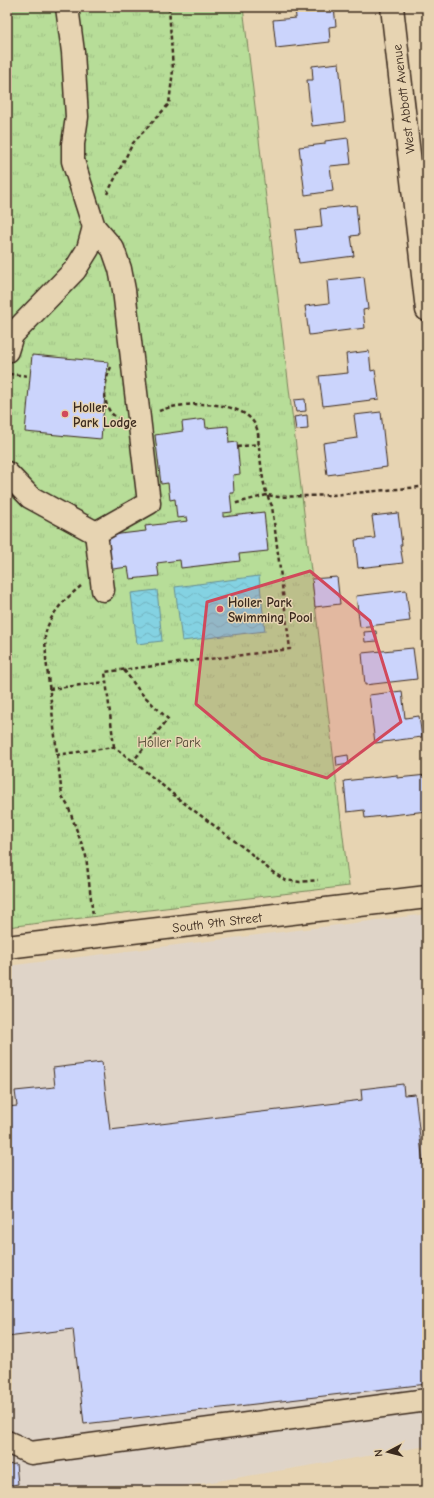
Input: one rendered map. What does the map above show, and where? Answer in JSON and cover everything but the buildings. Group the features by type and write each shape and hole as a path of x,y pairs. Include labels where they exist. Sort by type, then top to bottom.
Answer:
{"street":[{"path":"67,7 73,52 77,117 73,144 73,160 94,227 113,249 120,269 124,290 149,503 96,533"},
{"name":"West Abbott Avenue","path":"392,7 420,192 427,310"},
{"path":"7,350 12,335 75,270 88,249 94,227"},
{"path":"7,472 30,497 96,533"},
{"path":"96,533 102,581"},
{"name":"South 9th Street","path":"7,947 427,897"},
{"path":"7,1442 31,1453 427,1400"}],"path":[{"path":"106,196 133,143 168,104 173,70 169,7"},
{"path":"114,747 105,672 290,649 272,506 264,484 257,428 249,416 232,408 217,404 179,404 166,407 139,419 123,420 113,416 105,397 106,379 110,368 117,358 131,351"},
{"path":"7,374 30,376"},
{"path":"237,447 259,444"},
{"path":"232,504 268,496 332,495 420,487"},
{"path":"95,936 86,856 68,806 62,796 56,755 45,637 49,624 58,608 66,599 102,581"},
{"path":"124,670 141,693 168,719 133,761"},
{"path":"49,689 106,682"},
{"path":"56,755 114,747 180,800 248,851 271,871 285,880 300,882 318,880"}],"highlighted area":[{"path":"310,571 370,621 401,722 327,778 261,758 196,704 207,602"}],"shaded area":[{"path":"427,914 427,1446 157,1491 7,1491 7,966"}],"green space":[{"name":"Holler Park","path":"7,7 243,7 349,886 7,927"}],"water":[{"name":"Holler Park Swimming Pool","path":"259,576 265,631 182,641 175,587"},
{"path":"157,590 162,641 137,644 131,593"}],"place":[{"name":"Holler Park Lodge","path":"65,414"},
{"name":"Holler Park Swimming Pool","path":"220,609"}]}
